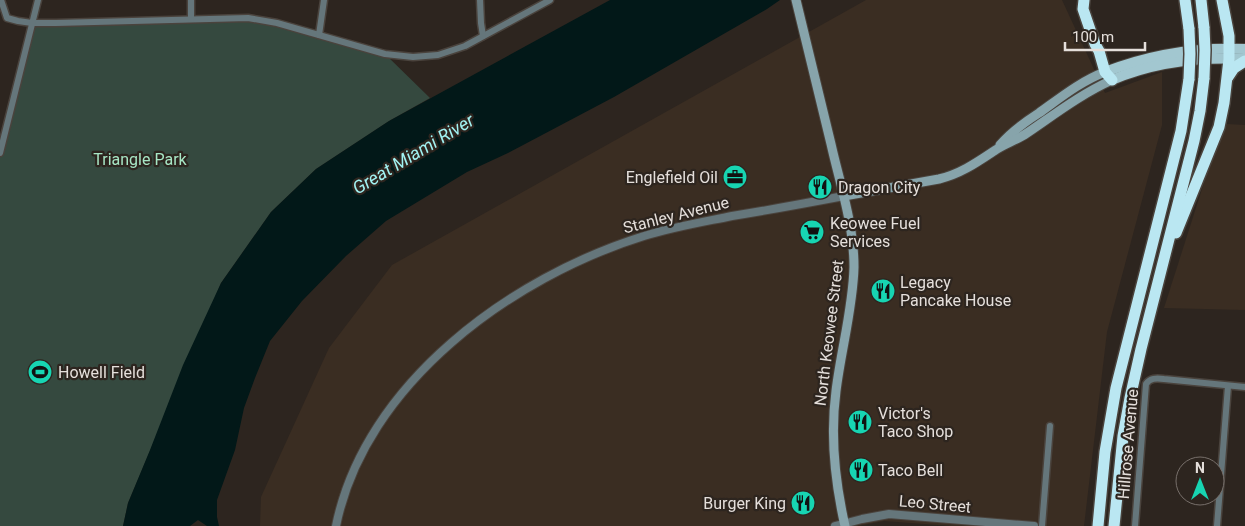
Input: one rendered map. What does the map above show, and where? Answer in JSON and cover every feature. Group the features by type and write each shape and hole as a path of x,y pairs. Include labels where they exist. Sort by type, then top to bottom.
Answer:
{"highway":[{"path":"1084,0 1083,9 1110,74"},
{"path":"1090,0 1091,18 1110,74"},
{"path":"1181,0 1187,15"},
{"path":"1099,520 1105,452 1116,388 1181,131 1190,54 1185,0"},
{"path":"1114,521 1123,436 1130,398 1194,141 1201,103 1205,50 1201,0"},
{"path":"1164,256 1179,228 1219,127 1229,54 1229,34 1222,0"},
{"path":"1227,79 1234,68 1245,60"}],"main road":[{"name":"North Keowee Street","path":"796,0 852,234 854,267 851,299 836,393 833,430 835,470 845,525"},
{"name":"Stanley Avenue","path":"1229,54 1245,49"},
{"name":"Stanley Avenue","path":"844,196 945,178 975,164 1028,132 1110,74 1134,62 1193,50 1229,54 1245,60"}],"street":[{"path":"1,0 7,18 32,23 103,23 238,18 262,20 385,54 413,57 447,53 465,46 550,0"},
{"path":"0,153 38,0"},
{"path":"191,0 191,19"},
{"path":"319,35 324,0"},
{"path":"480,0 483,36"},
{"name":"Stanley Avenue","path":"336,526 347,488 356,466 371,437 393,406 423,370 436,358 472,326 506,302 543,279 584,258 622,243 694,223 844,196"},
{"name":"Hillrose Avenue","path":"1135,526 1146,384 1149,380 1156,378 1228,386"},
{"path":"1216,526 1228,386 1245,387"},
{"path":"1042,526 1050,426"},
{"name":"Leo Street","path":"835,526 889,514 1034,526"}],"shaded area":[{"path":"866,0 1062,0 1105,93 1162,72 1162,125 1107,332 1084,526 951,526 884,521 858,526 260,526 261,497 329,348 392,265"},
{"path":"1227,124 1245,125 1245,310 1164,308 1209,167"}],"green space":[{"name":"Triangle Park","path":"248,18 385,54 430,98 389,121 316,169 271,212 221,283 128,503 123,526 0,526 0,145 32,23"}],"water":[{"name":"Great Miami River","path":"610,0 780,0 614,97 508,153 467,172 386,221 346,256 302,301 270,341 244,408 235,450 217,500 219,526 207,526 198,520 190,526 123,526 128,503 183,365 221,283 271,212 316,169 389,121"}],"place":[{"name":"Englefield Oil","path":"735,177"},
{"name":"Dragon City","path":"820,187"},
{"name":"Keowee Fuel Services","path":"812,232"},
{"name":"Legacy Pancake House","path":"883,291"},
{"name":"Howell Field","path":"40,372"},
{"name":"Victor's Taco Shop","path":"860,422"},
{"name":"Taco Bell","path":"861,470"},
{"name":"Burger King","path":"803,503"}]}
